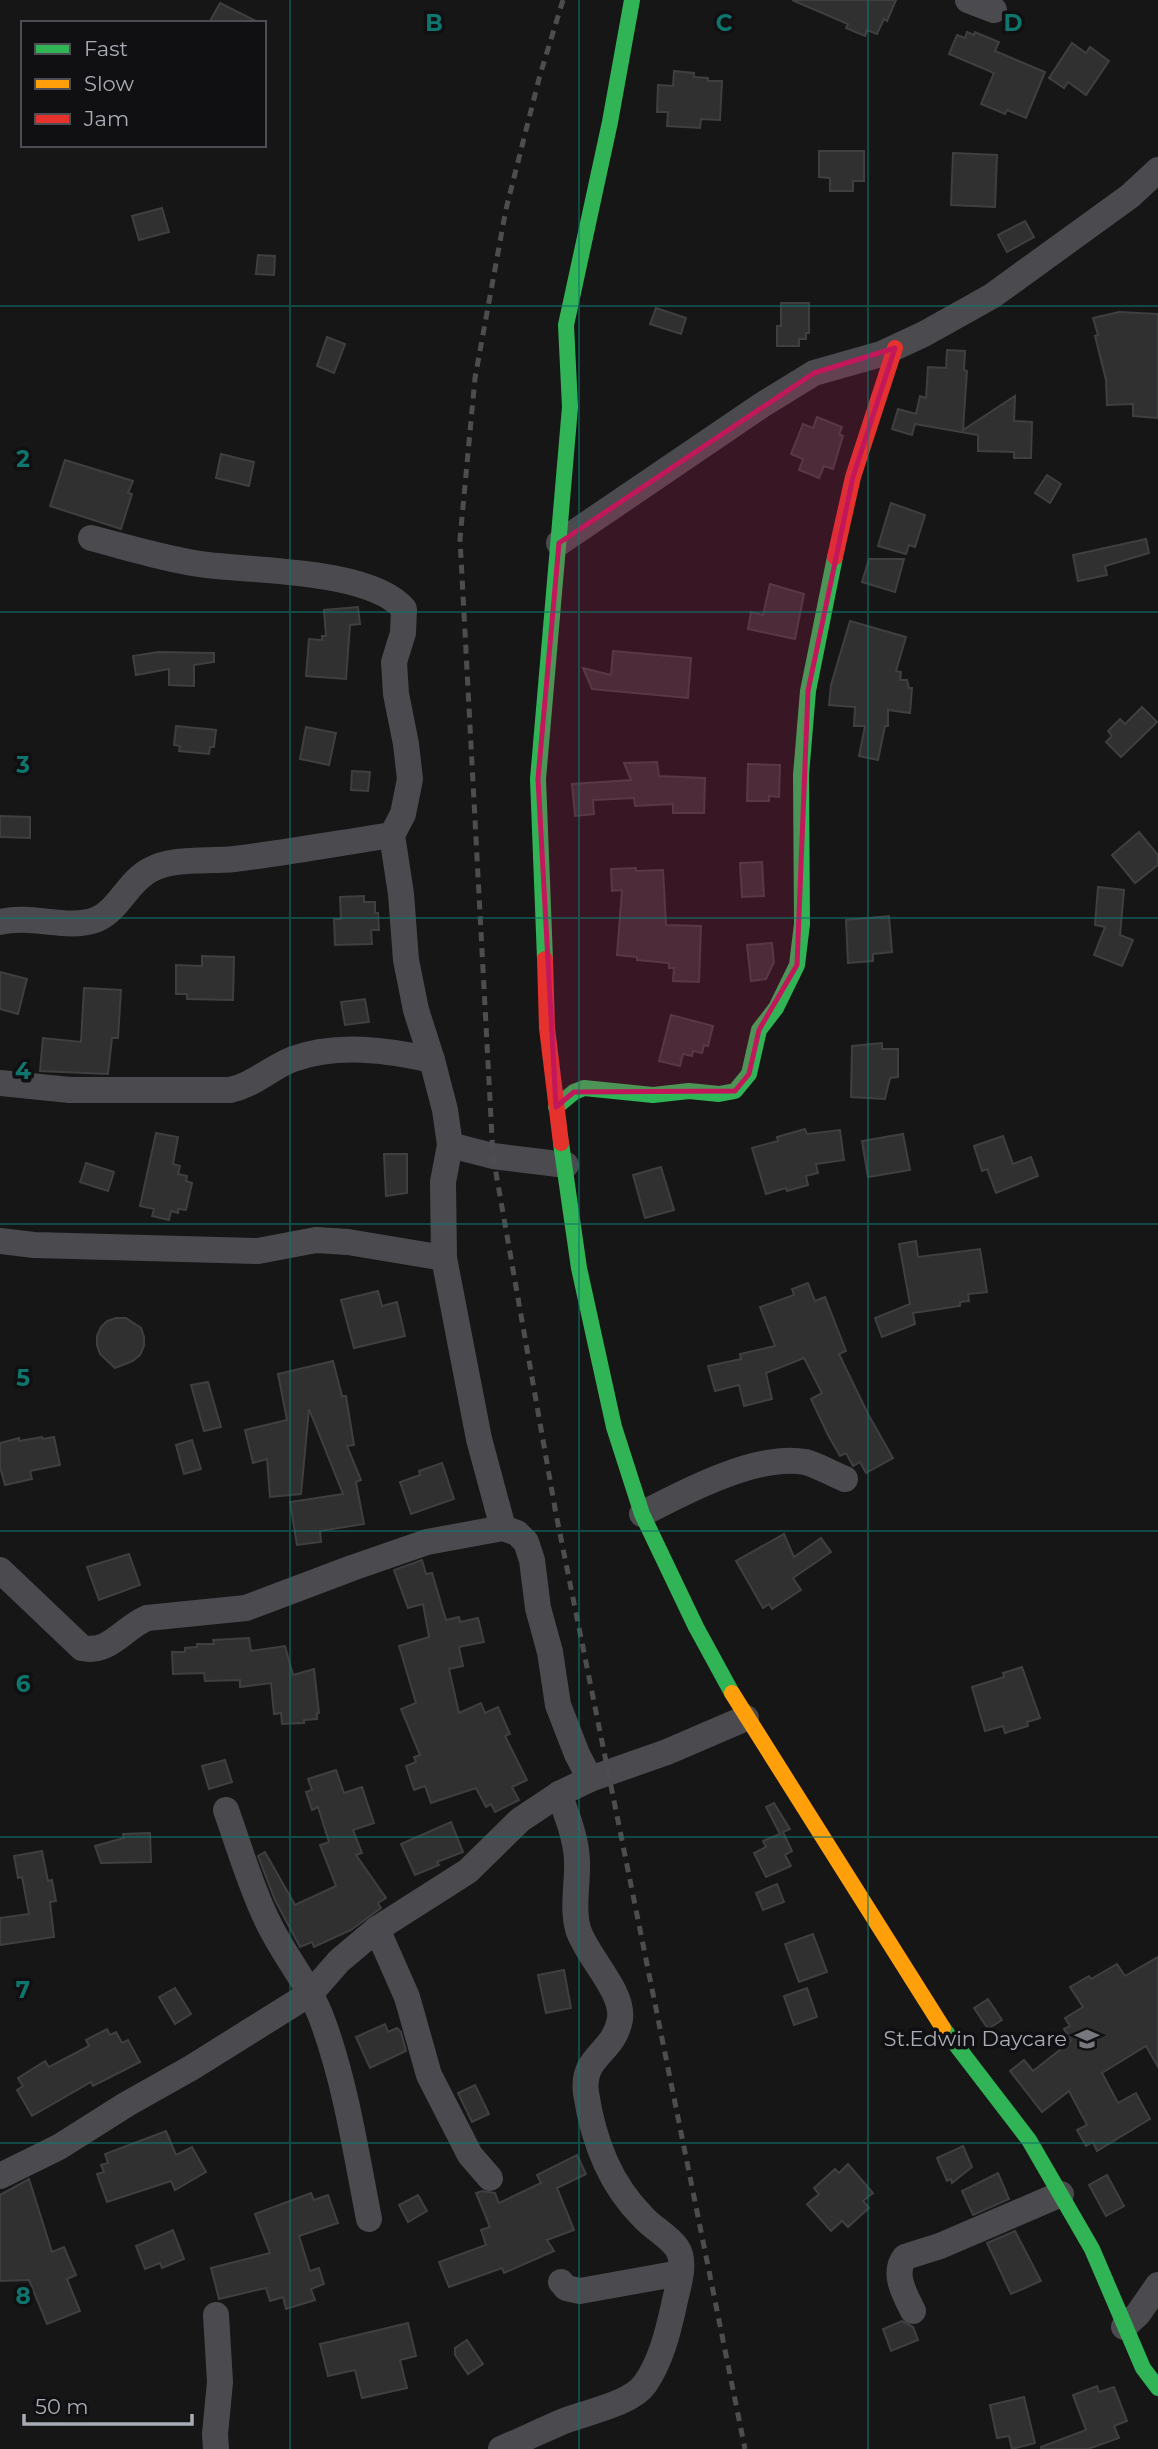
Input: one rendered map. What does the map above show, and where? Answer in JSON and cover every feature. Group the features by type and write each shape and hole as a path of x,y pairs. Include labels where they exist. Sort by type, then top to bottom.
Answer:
{"street":[{"path":"632,0 610,122 566,325 570,407 538,779 547,1028 556,1107 579,1268 614,1427 642,1514 686,1606 746,1718 937,2021 1029,2140 1061,2194 1109,2286 1143,2368 1158,2388"},
{"path":"968,0 995,9"},
{"path":"559,543 762,405 814,373 895,348 992,296 1129,195 1158,170"},
{"path":"556,1107 574,1092 584,1088 653,1095 689,1091 719,1094 735,1091 749,1074 760,1030 776,1008 797,965 802,923 801,775 808,691 853,477 895,348"},
{"path":"91,538 170,559 317,575 370,588 395,598 404,609 403,633 394,662 396,694 410,779 403,814 392,835 401,894 406,960 416,1010 445,1110 450,1145 443,1182 444,1258 479,1438 503,1528"},
{"path":"0,922 14,918 94,921 108,913 132,884 150,870 181,862 233,859 392,835"},
{"path":"0,1083 70,1090 230,1090 244,1087 293,1059 341,1049 390,1051 432,1059"},
{"path":"450,1145 493,1156 566,1165"},
{"path":"0,1241 34,1245 258,1251 316,1240 348,1242 444,1258"},
{"path":"642,1514 713,1480 763,1464 807,1462 845,1479"},
{"path":"0,1570 82,1648 94,1650 117,1640 134,1624 147,1618 246,1608 352,1567 427,1542 503,1528 517,1533 526,1542 532,1560 538,1608 552,1662 558,1705 590,1779"},
{"path":"0,2176 59,2147 311,1993 340,1961 377,1929 468,1871 520,1820 559,1794 590,1779 667,1752 746,1718"},
{"path":"501,2449 630,2397 644,2386 658,2362 670,2324 680,2273 680,2251 626,2200 606,2165 588,2104 586,2076 590,2063 608,2046 620,2018 618,2002 579,1932 576,1917 577,1858 570,1822 559,1794"},
{"path":"226,1810 266,1918 311,1993 337,2064 369,2218"},
{"path":"377,1929 407,1997 429,2074 470,2155 490,2178"},
{"path":"913,2311 902,2288 900,2267 905,2257 940,2246 1061,2194"},
{"path":"561,2282 566,2288 580,2291 680,2273"},
{"path":"1124,2327 1139,2314 1158,2285"},
{"path":"216,2315 220,2382 216,2449"}],"highlighted area":[{"path":"895,348 853,477 808,691 797,965 759,1030 749,1074 735,1091 574,1092 556,1107 538,779 559,543 814,373"}],"building":[{"path":"792,0 896,0 887,21 884,19 877,34 867,30 865,36 846,28 848,24"},
{"path":"220,3 256,21 210,21"},
{"path":"967,32 974,35 975,32 999,42 995,51 1045,72 1026,118 1007,110 1005,114 981,104 994,73 949,54 957,35 965,38"},
{"path":"1072,43 1086,53 1090,47 1109,61 1086,95 1068,82 1064,88 1049,78"},
{"path":"674,71 694,73 694,77 708,78 708,81 722,81 720,120 701,119 700,128 667,126 668,112 657,112 658,85 673,86"},
{"path":"819,151 864,151 864,181 853,181 853,191 830,191 830,178 819,177"},
{"path":"953,153 997,155 995,207 951,205"},
{"path":"162,208 169,232 139,240 132,216"},
{"path":"1025,221 1034,237 1007,252 998,235"},
{"path":"258,255 275,256 274,275 256,274"},
{"path":"781,303 809,303 809,333 806,333 806,339 799,339 799,346 777,346 777,326 781,326"},
{"path":"656,308 686,318 681,334 650,324"},
{"path":"1119,312 1158,314 1158,418 1133,416 1133,404 1107,405 1106,380 1093,318"},
{"path":"327,337 345,344 334,373 317,366"},
{"path":"947,350 965,351 964,370 967,371 963,430 1015,396 1014,421 1032,422 1031,458 1014,458 1014,452 978,451 978,435 915,424 912,435 892,429 898,409 916,414 920,396 926,398 928,367 946,368"},
{"path":"817,417 842,427 839,434 843,436 833,469 824,466 819,478 799,470 803,459 791,454 803,424 813,428"},
{"path":"221,454 254,462 249,486 216,478"},
{"path":"65,460 133,481 128,493 132,494 121,529 50,506"},
{"path":"1047,475 1061,484 1050,503 1035,493"},
{"path":"891,503 925,515 915,547 909,545 906,554 878,546"},
{"path":"1146,539 1149,553 1105,566 1107,575 1078,581 1073,555"},
{"path":"869,559 904,559 895,592 862,582"},
{"path":"770,584 804,594 795,639 748,629 751,612 763,615"},
{"path":"358,607 360,624 350,625 346,679 306,676 309,639 322,640 322,636 326,636 324,610"},
{"path":"850,621 906,637 896,671 901,672 900,680 907,680 909,688 912,688 910,713 888,710 888,726 885,726 878,760 859,756 865,726 854,726 855,707 829,705 831,685"},
{"path":"613,651 691,658 688,698 592,689 583,668 611,675"},
{"path":"158,652 214,653 214,662 194,665 194,686 169,685 169,669 136,675 133,656"},
{"path":"1142,707 1157,722 1121,757 1106,742 1112,736 1108,731 1120,719 1125,724"},
{"path":"176,726 216,730 214,747 210,747 209,754 179,751 180,746 174,745"},
{"path":"306,727 336,733 329,765 300,759"},
{"path":"657,762 659,776 705,778 704,813 673,813 673,804 635,806 634,798 593,800 594,814 575,816 572,784 631,780 624,763"},
{"path":"748,764 780,765 779,797 769,796 769,801 747,801"},
{"path":"352,771 370,772 368,791 351,790"},
{"path":"0,816 30,817 30,838 0,837"},
{"path":"1139,832 1158,855 1158,865 1135,883 1112,855"},
{"path":"762,862 764,896 742,897 740,863"},
{"path":"636,868 636,871 663,870 666,925 701,926 699,982 673,981 674,968 669,968 669,963 617,955 622,890 612,891 611,869"},
{"path":"1098,887 1124,890 1120,935 1133,940 1122,966 1094,955 1105,927 1095,925"},
{"path":"364,896 364,902 375,902 375,913 378,913 379,930 371,930 372,944 335,945 334,919 341,919 340,897"},
{"path":"889,916 892,952 873,954 873,961 848,963 846,920"},
{"path":"772,943 774,962 766,979 751,981 747,945"},
{"path":"202,956 234,957 233,1000 187,999 187,994 176,994 176,965 202,966"},
{"path":"0,972 27,979 18,1014 0,1009"},
{"path":"84,988 121,990 118,1038 112,1038 108,1074 40,1071 43,1038 81,1042"},
{"path":"365,999 369,1022 345,1025 341,1002"},
{"path":"671,1015 713,1026 708,1046 704,1045 702,1053 693,1051 692,1056 683,1054 680,1066 659,1061"},
{"path":"882,1043 882,1049 898,1049 898,1077 890,1078 885,1099 851,1097 852,1046"},
{"path":"805,1129 807,1134 840,1130 844,1160 816,1164 818,1173 806,1176 808,1185 766,1194 752,1148 778,1141 777,1137"},
{"path":"156,1133 178,1137 173,1164 180,1166 178,1174 187,1176 186,1181 192,1183 186,1210 178,1209 178,1213 171,1211 169,1220 152,1216 154,1209 140,1206"},
{"path":"903,1134 910,1170 868,1177 862,1141"},
{"path":"1003,1136 1013,1164 1031,1157 1038,1176 996,1193 987,1169 982,1171 974,1146"},
{"path":"384,1154 407,1154 407,1193 386,1196"},
{"path":"86,1163 114,1172 108,1191 80,1182"},
{"path":"661,1167 674,1210 645,1218 633,1175"},
{"path":"916,1241 918,1257 980,1249 987,1292 968,1294 969,1301 960,1302 960,1306 913,1313 915,1324 882,1337 875,1318 910,1304 899,1244"},
{"path":"808,1283 815,1301 825,1297 846,1351 839,1354 893,1458 866,1473 860,1462 853,1466 846,1453 840,1456 828,1435 811,1399 822,1393 804,1358 766,1373 772,1399 744,1406 739,1385 715,1391 708,1366 741,1359 740,1354 775,1346 760,1307 794,1295 792,1289"},
{"path":"378,1291 382,1306 397,1302 405,1336 354,1348 341,1300"},
{"path":"126,1318 141,1328 144,1346 133,1361 115,1368 100,1354 97,1336 107,1321"},
{"path":"333,1361 342,1396 346,1396 354,1445 347,1446 361,1480 356,1482 364,1524 320,1531 321,1542 297,1545 290,1502 343,1494 309,1409 301,1494 270,1497 267,1459 253,1463 245,1430 287,1420 278,1374"},
{"path":"208,1382 221,1427 204,1431 191,1385"},
{"path":"54,1437 60,1465 30,1471 32,1479 5,1485 0,1467 0,1443 19,1438 19,1441"},
{"path":"192,1440 201,1469 184,1474 176,1445"},
{"path":"442,1463 454,1499 411,1514 400,1482 420,1475 419,1471"},
{"path":"784,1534 794,1557 821,1538 831,1552 793,1578 801,1590 772,1609 769,1604 763,1608 736,1561"},
{"path":"129,1554 140,1585 99,1600 87,1567"},
{"path":"422,1560 426,1574 432,1573 446,1620 459,1617 460,1622 478,1618 484,1642 459,1647 463,1666 449,1669 459,1713 481,1703 485,1713 498,1707 510,1734 505,1736 527,1780 512,1787 519,1800 495,1812 491,1804 486,1807 476,1788 431,1803 425,1786 414,1790 406,1766 416,1762 414,1757 420,1755 401,1709 416,1703 399,1646 429,1637 423,1604 408,1608 394,1570"},
{"path":"249,1638 251,1651 285,1646 293,1675 314,1669 319,1713 317,1719 304,1720 304,1723 282,1724 281,1713 274,1714 271,1683 240,1687 240,1680 205,1681 204,1673 173,1674 172,1652 185,1652 185,1648 197,1647 197,1644 214,1644 213,1640"},
{"path":"1022,1667 1040,1718 1027,1722 1028,1726 1005,1733 1003,1726 985,1731 972,1687 1004,1677 1003,1673"},
{"path":"225,1760 232,1782 209,1789 202,1766"},
{"path":"336,1770 344,1793 362,1787 374,1823 353,1830 362,1853 356,1855 386,1898 378,1903 381,1908 351,1930 314,1947 312,1942 300,1947 275,1900 258,1856 265,1852 295,1905 336,1886 320,1845 329,1842 318,1807 312,1810 306,1792 312,1790 308,1779"},
{"path":"774,1803 790,1829 783,1832 792,1851 785,1855 791,1866 766,1877 754,1853 766,1847 763,1841 780,1834 766,1807"},
{"path":"451,1822 463,1852 437,1862 439,1865 415,1875 401,1844"},
{"path":"150,1833 151,1862 101,1863 95,1846 124,1838 123,1834"},
{"path":"42,1851 48,1881 52,1880 56,1901 50,1902 54,1937 0,1945 0,1918 29,1914 22,1877 18,1878 14,1856"},
{"path":"777,1884 784,1902 763,1910 756,1893"},
{"path":"813,1934 827,1972 799,1982 785,1944"},
{"path":"1158,1957 1158,2067 1146,2046 1102,2073 1118,2103 1136,2093 1150,2119 1097,2151 1093,2142 1086,2146 1077,2130 1087,2125 1069,2091 1042,2112 1010,2071 1024,2060 1033,2071 1071,2041 1064,2029 1070,2026 1065,2018 1083,2007 1070,1987 1117,1964 1125,1976"},
{"path":"564,1970 571,2008 546,2013 538,1975"},
{"path":"175,1988 191,2014 175,2024 159,1997"},
{"path":"807,1988 817,2017 794,2025 784,1996"},
{"path":"988,1999 1002,2020 988,2029 974,2008"},
{"path":"385,2024 388,2032 397,2028 401,2032 406,2051 370,2068 356,2037"},
{"path":"107,2029 110,2035 116,2032 122,2043 128,2040 140,2062 93,2086 91,2082 32,2116 17,2090 23,2086 18,2078 45,2061 49,2067 89,2046 86,2040"},
{"path":"475,2085 489,2114 472,2122 458,2093"},
{"path":"166,2131 176,2155 192,2147 206,2172 175,2190 171,2181 107,2202 97,2174 104,2172 101,2165 108,2163 105,2154"},
{"path":"963,2146 972,2167 952,2183 951,2179 947,2181 937,2158"},
{"path":"577,2155 586,2174 557,2188 574,2230 547,2240 554,2251 504,2273 502,2268 449,2287 439,2262 486,2245 481,2230 490,2227 476,2193 495,2193 499,2203 541,2183 537,2175"},
{"path":"848,2164 873,2193 863,2201 869,2208 848,2227 842,2221 831,2231 807,2204 819,2194 814,2188 835,2169 839,2173"},
{"path":"998,2173 1009,2199 973,2215 962,2191"},
{"path":"1107,2175 1124,2206 1106,2216 1089,2185"},
{"path":"29,2179 52,2252 64,2247 76,2275 67,2279 80,2311 47,2324 29,2280 0,2281 0,2195"},
{"path":"311,2193 314,2200 328,2195 338,2223 299,2236 310,2271 319,2268 324,2284 311,2289 315,2300 286,2309 283,2297 270,2301 266,2288 219,2299 211,2268 270,2253 255,2214"},
{"path":"418,2195 427,2211 408,2222 399,2205"},
{"path":"173,2230 184,2259 162,2268 160,2263 145,2269 136,2246"},
{"path":"1015,2231 1041,2281 1011,2294 987,2243"},
{"path":"902,2321 913,2327 918,2340 891,2351 883,2329"},
{"path":"408,2323 416,2356 400,2360 407,2388 362,2398 355,2370 328,2376 320,2344"},
{"path":"467,2340 483,2364 468,2374 455,2355 455,2348"},
{"path":"1097,2386 1099,2392 1114,2387 1127,2421 1114,2426 1119,2438 1088,2449 1041,2449 1086,2430 1073,2395"},
{"path":"1024,2397 1035,2443 1012,2449 1009,2436 997,2438 990,2405"}],"railway":[{"path":"563,0 540,75 506,209 475,378 460,539 493,1156 556,1514 745,2449"}],"traffic: fast":[{"path":"545,959 538,779 570,407 566,325 610,122 632,0"},
{"path":"556,1107 574,1092 584,1088 653,1095 689,1091 719,1094 735,1091 749,1074 759,1030 776,1008 797,965 802,924 801,775 808,691 835,557"},
{"path":"561,1143 579,1268 614,1427 642,1514 696,1627 732,1693"},
{"path":"943,2028 1029,2140 1092,2249 1143,2368 1158,2388"}],"traffic: slow":[{"path":"732,1693 943,2028"}],"traffic: jam":[{"path":"835,557 853,477 895,348"},
{"path":"545,959 547,1028 561,1143"}],"place":[{"name":"St.Edwin Daycare","path":"1087,2039"}]}
